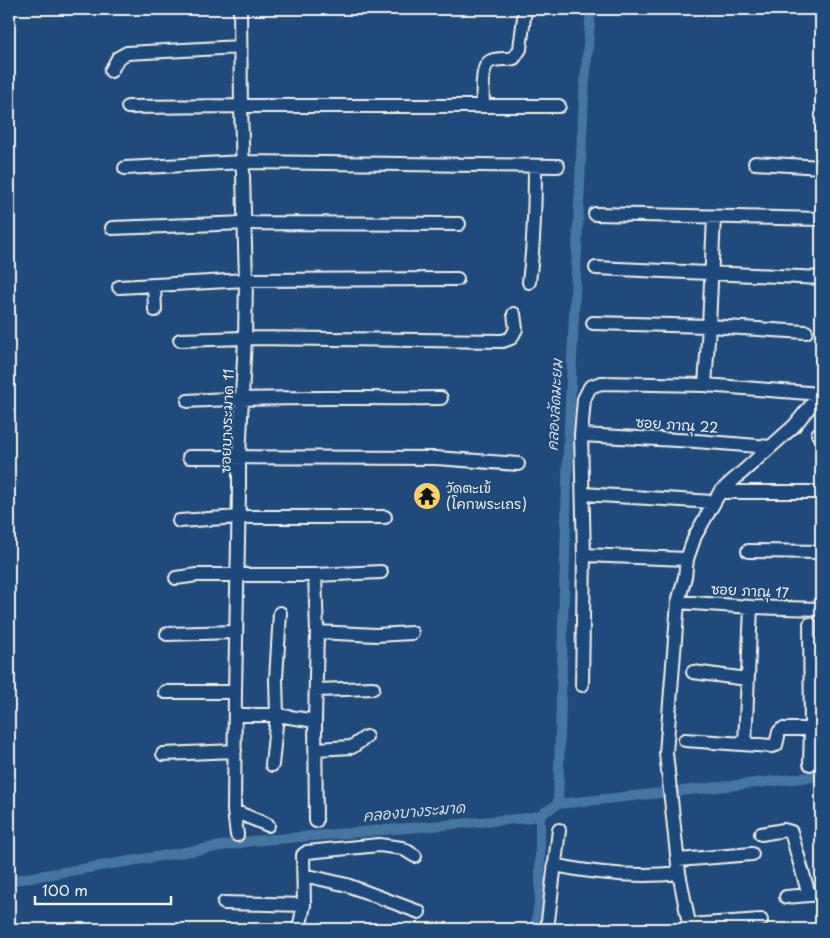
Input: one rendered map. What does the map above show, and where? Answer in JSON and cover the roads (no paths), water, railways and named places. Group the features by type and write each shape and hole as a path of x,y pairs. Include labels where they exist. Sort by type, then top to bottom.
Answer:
{"street":[{"name":"ซอยบางระมาด 11","path":"237,835 234,811 234,692 238,575 239,457 246,280 240,9"},
{"path":"483,106 484,68 487,62 492,60 514,58 520,49 525,9"},
{"path":"111,71 118,58 127,53 240,47"},
{"path":"128,107 559,106"},
{"path":"125,168 243,162 558,166"},
{"path":"756,163 821,167"},
{"path":"529,282 535,220 535,166"},
{"path":"595,214 821,219"},
{"path":"705,385 714,217"},
{"path":"112,228 245,223 459,224"},
{"path":"596,268 821,278"},
{"path":"120,287 246,280 457,279"},
{"path":"154,285 155,310"},
{"path":"180,340 245,338 503,341 511,338 516,329 514,314"},
{"path":"593,323 709,326 806,332"},
{"path":"582,685 584,555 581,435 584,399 590,387 601,383 705,385 821,393"},
{"path":"761,920 690,927 679,873 666,754 678,602 685,577 686,559 693,541 717,497 794,426 821,393"},
{"path":"188,401 242,398 441,398"},
{"name":"ซอย ภาณุ 22","path":"581,435 770,447"},
{"path":"189,457 436,458 518,464"},
{"path":"583,494 717,497 821,492"},
{"path":"179,521 239,518 385,517"},
{"path":"748,551 821,552"},
{"path":"584,555 686,559"},
{"path":"176,578 197,575 381,572"},
{"path":"315,574 318,632 315,721 316,821"},
{"name":"ซอย ภาณุ 17","path":"678,602 821,609"},
{"path":"745,744 751,607"},
{"path":"272,765 277,715 276,679 280,613"},
{"path":"810,624 810,764"},
{"path":"167,634 236,632"},
{"path":"318,632 376,636 412,633"},
{"path":"693,672 747,679"},
{"path":"316,690 373,688"},
{"path":"165,692 234,692"},
{"path":"235,715 277,715 315,721"},
{"path":"685,740 772,746 776,745 779,732 782,729 811,728"},
{"path":"316,748 352,747 366,737"},
{"path":"163,754 235,751"},
{"path":"234,811 268,824"},
{"path":"547,929 559,830"},
{"path":"761,834 784,830 791,832 815,894 786,897"},
{"path":"300,929 304,905 303,855 307,852 379,845 402,848 415,856"},
{"path":"678,860 752,854"},
{"path":"554,865 594,873 620,875 679,873"},
{"path":"304,875 347,885 419,912"},
{"path":"224,903 304,905"}],"waterway":[{"name":"คลองลัดมะยม","path":"558,804 568,448 584,94 591,9"},
{"name":"คลองบางระมาด","path":"9,881 252,841 528,818 540,815 558,804 821,776"},
{"path":"535,929 540,897 540,815"}],"place":[{"name":"วัดตะเข้ (โคกพระเถร)","path":"427,496"}]}
